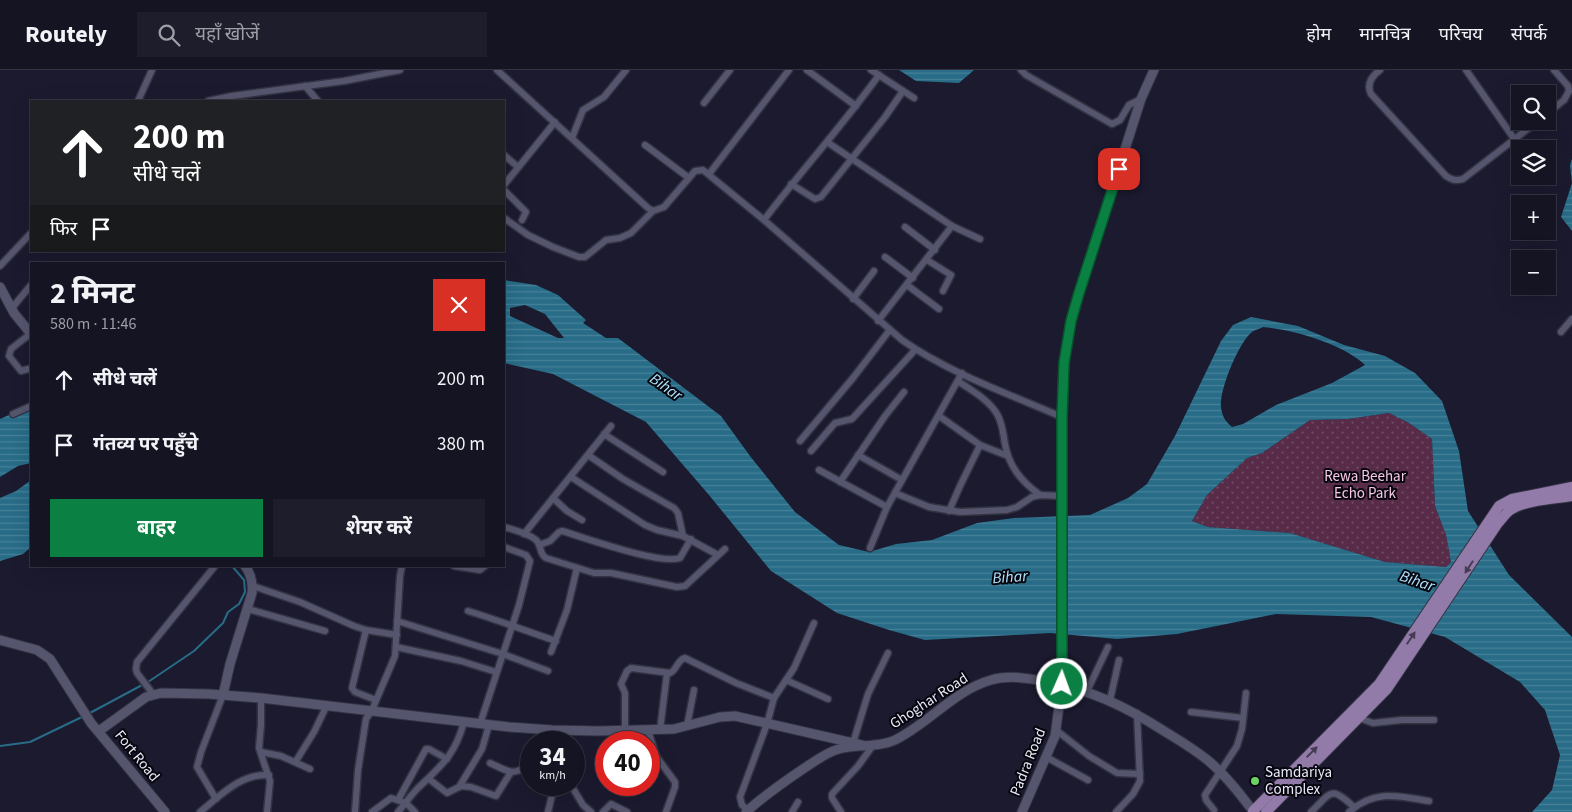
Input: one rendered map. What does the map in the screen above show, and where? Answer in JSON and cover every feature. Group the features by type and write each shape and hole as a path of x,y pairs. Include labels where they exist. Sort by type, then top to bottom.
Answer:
{"main road":[{"path":"1266,812 1359,718 1388,681 1498,524 1503,509 1512,499 1572,488"},
{"path":"1503,509 1512,509 1525,504 1572,496"},
{"path":"1251,812 1379,684 1388,681"}],"street":[{"path":"138,100 152,70"},
{"path":"213,100 344,81 400,70"},
{"path":"497,70 653,211"},
{"path":"572,138 583,110 604,97 626,70"},
{"path":"704,103 730,70"},
{"path":"710,174 789,70"},
{"path":"807,70 856,106"},
{"path":"871,70 914,98"},
{"path":"1021,70 1026,75 1112,124 1120,120 1129,105 1141,99"},
{"name":"Padra Road","path":"1022,812 1055,736 1062,684 1062,417 1064,363 1071,321 1141,99 1154,70"},
{"path":"1380,70 1374,74 1370,81 1368,89 1371,94 1446,176 1457,180 1462,179 1511,143"},
{"path":"1466,70 1515,140 1527,130"},
{"path":"1554,70 1568,86 1569,91 1564,100 1556,106"},
{"path":"764,220 879,75"},
{"path":"305,86 317,100"},
{"path":"791,184 812,198 818,199 852,159 903,91"},
{"path":"505,184 555,122"},
{"path":"827,142 952,226 980,239"},
{"path":"645,145 689,178"},
{"path":"505,156 518,167"},
{"path":"505,219 528,235 553,247 585,257 606,240 620,238 631,233 653,211 664,207 699,169 703,170 764,220 878,322 915,350 1062,417"},
{"path":"505,191 526,212 522,220"},
{"path":"878,322 952,226"},
{"path":"905,227 935,250"},
{"path":"0,266 30,234"},
{"path":"885,257 913,278"},
{"path":"927,260 951,275 943,291"},
{"path":"853,299 874,271"},
{"path":"907,285 939,309"},
{"path":"12,308 30,286"},
{"path":"0,287 22,325 30,333"},
{"path":"1561,332 1572,319"},
{"path":"800,441 853,378 889,331"},
{"path":"30,335 12,349 9,356 21,371 30,370"},
{"path":"811,451 835,423 852,419 915,350"},
{"path":"870,548 887,507 962,373"},
{"path":"958,381 987,402 997,413 1003,429 1008,456 1014,470 1022,480 1040,495"},
{"path":"840,482 885,416 904,392"},
{"path":"12,414 30,406"},
{"path":"939,416 980,445 1008,456"},
{"path":"524,534 611,426"},
{"path":"604,434 663,472"},
{"path":"949,511 980,445"},
{"path":"588,455 623,479 674,508 678,513 683,536"},
{"path":"858,455 902,480"},
{"path":"819,470 887,507"},
{"path":"571,477 645,525 691,539 718,555"},
{"path":"895,493 928,507 960,512 1007,510 1018,507 1032,497 1040,495 1063,500"},
{"path":"553,498 567,511 582,520"},
{"path":"505,527 534,539 539,545 543,557 594,573 611,573 682,587 725,549"},
{"path":"539,545 550,542 562,531 650,556 675,560 682,556 691,539"},
{"path":"459,787 482,749 484,724 496,672 512,626 530,562 526,556 505,547"},
{"path":"153,694 137,673 137,662 214,567"},
{"path":"216,799 197,767 223,695 230,664 248,609 253,586 246,567"},
{"path":"355,812 358,770 366,722 391,668 396,647 402,567"},
{"path":"460,567 480,570 484,567"},
{"path":"551,652 572,592 577,568"},
{"path":"253,586 300,602 366,630 397,635"},
{"path":"248,609 326,631"},
{"path":"468,611 502,621 556,641"},
{"path":"397,621 503,654 548,671"},
{"path":"748,811 742,805 740,798 768,724 774,698 798,661 814,623"},
{"path":"366,630 352,688 355,692 376,700"},
{"name":"Fort Road","path":"0,640 21,645 50,658 86,715 165,812"},
{"path":"396,647 496,672"},
{"path":"1087,691 1108,647"},
{"path":"99,732 139,701 153,694 223,695 552,730 660,730 729,716 858,744 868,694 888,653"},
{"path":"625,731 626,693 621,684 627,671 634,668 667,673 674,671 681,660 688,659 736,683 774,698"},
{"path":"1110,700 1119,660"},
{"path":"660,730 667,673"},
{"name":"Ghoghar Road","path":"748,811 778,786 830,752 858,744 892,741 903,736 975,686 990,680 1018,678 1062,684 1087,691 1136,713 1197,752 1220,771 1251,812"},
{"path":"786,680 828,699"},
{"path":"687,726 694,690"},
{"path":"1214,810 1206,800 1205,795 1237,746 1246,693"},
{"path":"261,698 259,748 269,775 270,788 267,812"},
{"path":"296,761 314,732 327,705"},
{"path":"1192,712 1243,718"},
{"path":"1116,812 1138,787 1140,774 1136,713"},
{"path":"1359,718 1373,723 1402,720 1434,720"},
{"path":"398,812 419,787 447,759 458,743 464,722"},
{"path":"648,730 656,756 675,782 666,812"},
{"path":"1056,730 1089,756 1117,773 1140,774"},
{"path":"841,812 832,798 832,794 858,766 874,744"},
{"path":"398,800 426,749 447,759"},
{"path":"261,752 296,761 310,769"},
{"path":"1046,757 1088,780"},
{"path":"490,763 511,772 520,771"},
{"path":"429,779 447,793 459,787 474,787 496,796 511,772"},
{"path":"200,812 238,783 253,776 269,775"},
{"path":"1311,812 1331,793 1335,792 1340,794 1352,810 1364,801 1379,796 1389,795 1429,801"},
{"path":"548,812 552,796"},
{"path":"578,796 591,812"},
{"path":"372,812 389,798 406,803 415,812"},
{"path":"792,812 798,802"},
{"path":"603,812 611,804 627,812"}],"green space":[{"name":"Rewa Beehar Echo Park","path":"1389,413 1409,423 1432,439 1435,506 1446,535 1451,562 1446,567 1385,562 1290,533 1208,527 1192,521 1207,495 1247,458 1262,453 1310,420 1348,419"}],"water":[{"path":"899,70 974,70 959,83 916,81"},
{"path":"1572,159 1572,183 1570,165"},
{"path":"1572,183 1572,231 1561,217"},
{"name":"Bihar","path":"505,280 536,285 558,295 586,320 583,323 606,338 618,338 721,416 795,512 839,545 869,552 896,544 932,540 977,523 1014,518 1090,515 1128,498 1147,484 1175,436 1221,341 1233,325 1251,317 1298,326 1344,345 1385,356 1415,373 1442,401 1459,451 1468,511 1509,575 1572,637 1572,812 1532,812 1552,790 1560,755 1545,710 1520,682 1445,637 1371,617 1276,614 1177,634 1117,639 1050,633 925,640 889,630 837,613 771,571 646,422 553,374 505,363","holes":["525,305 545,314 564,338 558,338 510,316 510,308","1263,327 1289,331 1317,339 1356,357 1365,365 1332,383 1276,405 1243,424 1232,427 1227,423 1221,410 1223,390 1241,346 1252,332","1389,413 1409,423 1432,439 1435,506 1446,535 1451,562 1446,567 1385,562 1290,533 1208,527 1192,521 1207,495 1247,458 1262,453 1310,420 1348,419"]},
{"path":"30,405 30,463 18,466 0,477 0,419"},
{"path":"30,481 30,548 23,554 0,561 0,498 16,491"}],"waterway":[{"path":"148,682 194,651 223,623 228,612 239,604 245,592 244,580 233,567"},
{"path":"88,714 144,684"},
{"path":"0,746 30,742 84,716"}],"place":[{"name":"Samdariya Complex","path":"1255,781"}],"route":[{"path":"1062,684 1062,379 1071,321 1119,169"}]}
